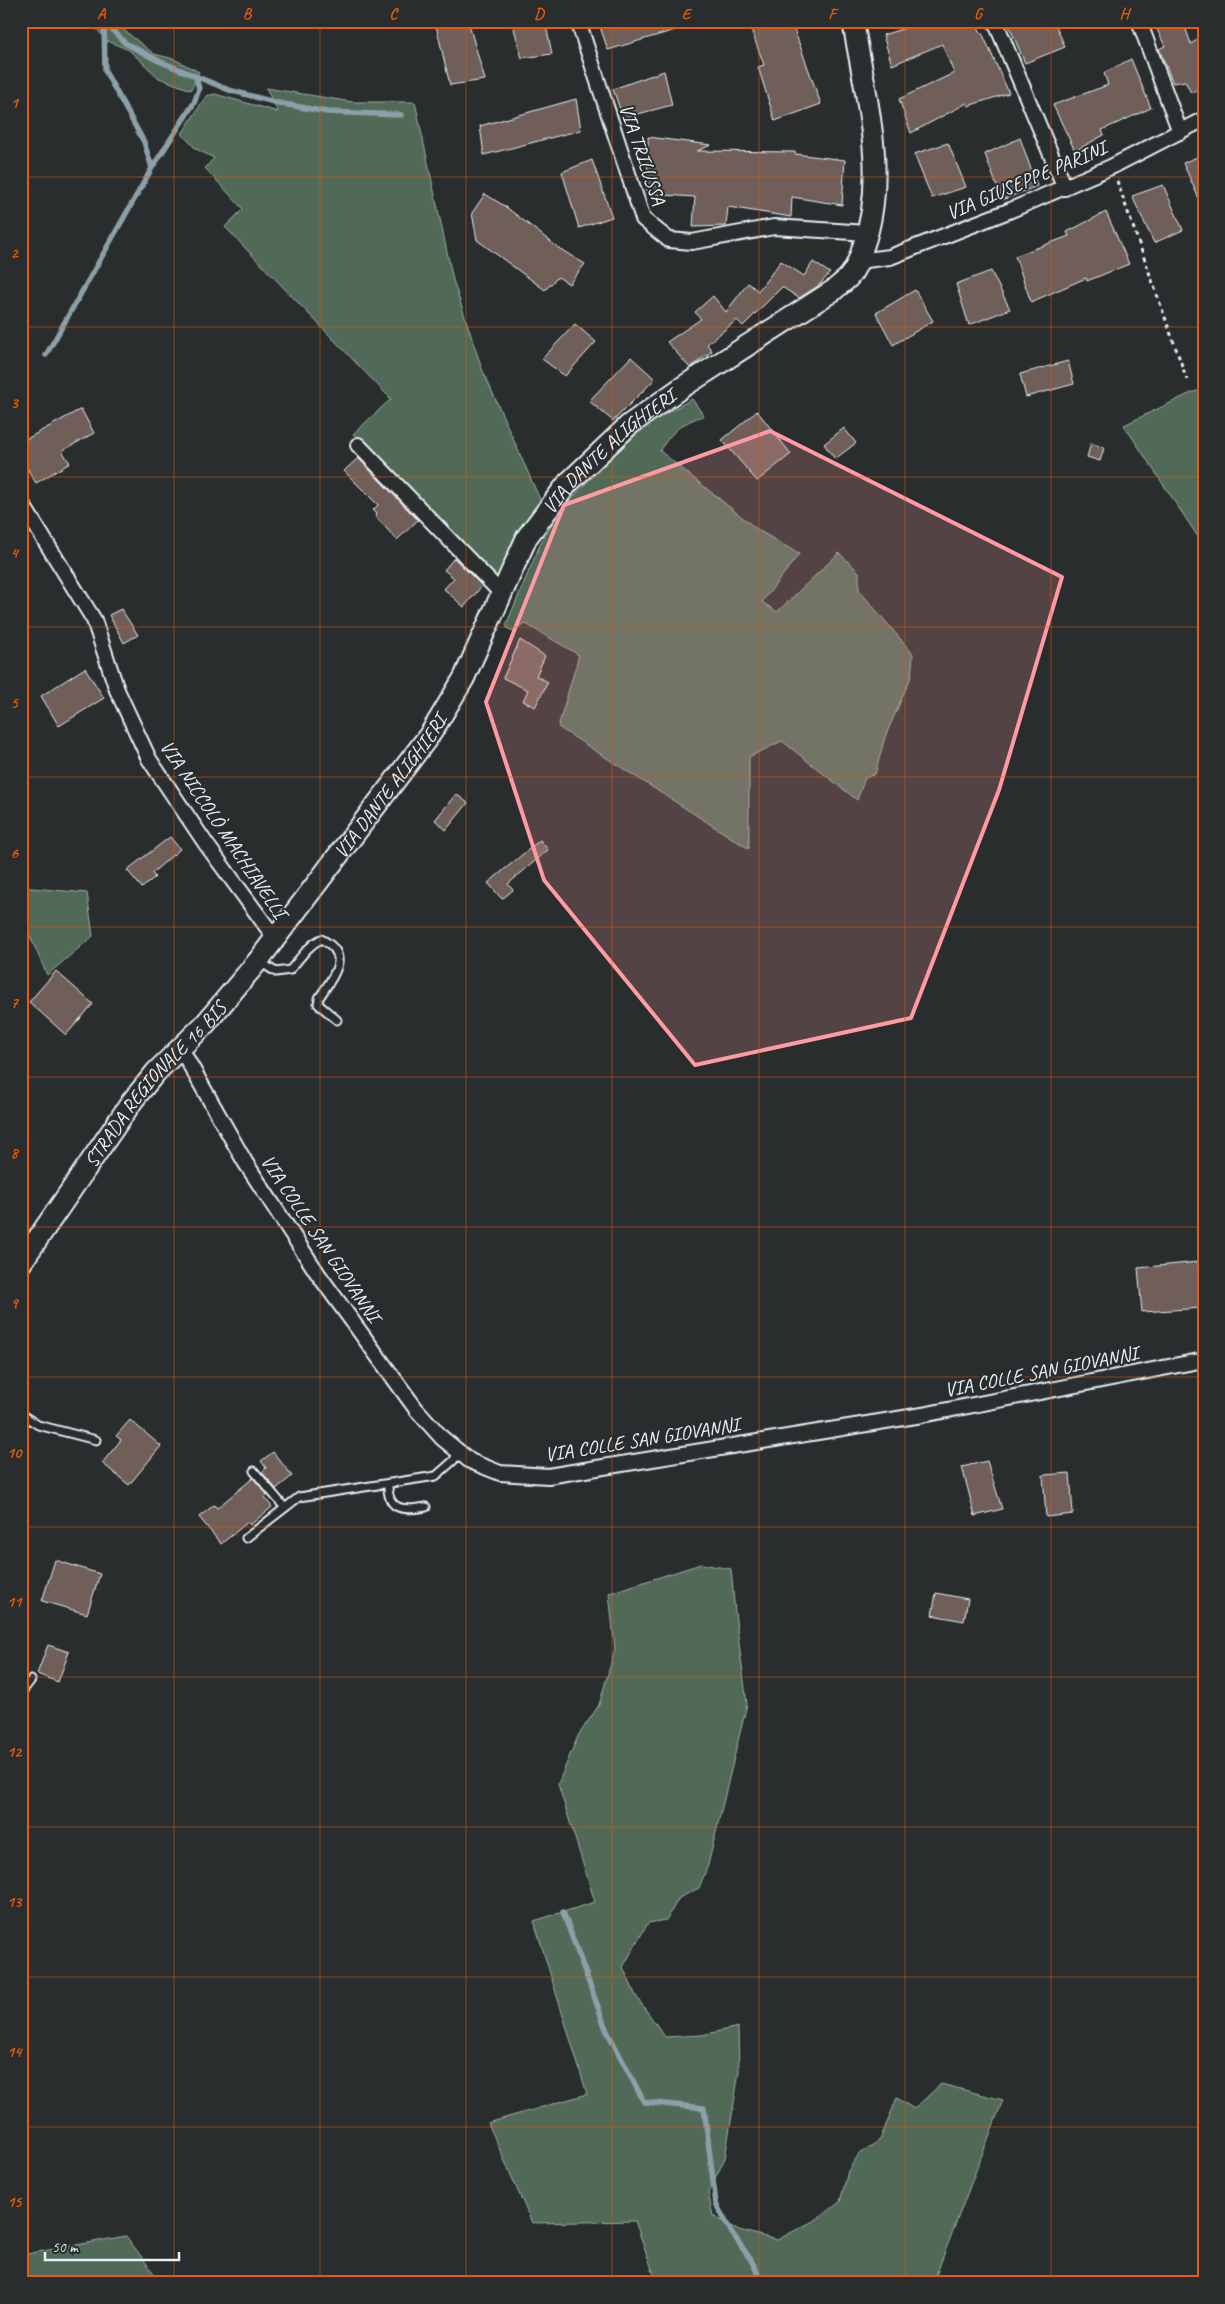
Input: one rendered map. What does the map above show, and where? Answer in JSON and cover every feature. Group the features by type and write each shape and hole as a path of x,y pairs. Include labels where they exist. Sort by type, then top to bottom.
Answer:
{"main road":[{"name":"VIA DANTE ALIGHIERI","path":"295,909 431,733 464,678 527,537 568,483 629,425 682,388 834,290 848,278 858,261 868,234 875,188 875,150 853,21"},
{"name":"STRADA REGIONALE 16 BIS","path":"21,1263 133,1100 156,1072 205,1024 258,961 295,909"}],"street":[{"name":"VIA TRILUSSA","path":"578,21 643,219 669,240 692,242 774,227 868,234"},
{"path":"995,21 1065,188"},
{"path":"1139,21 1180,132"},
{"name":"VIA GIUSEPPE PARINI","path":"858,261 890,257 1065,188 1111,167 1204,119"},
{"path":"358,445 502,594"},
{"name":"VIA NICCOLÒ MACHIAVELLI","path":"21,502 94,620 117,690 149,759 206,844 275,938"},
{"name":"VIA COLLE SAN GIOVANNI","path":"180,1047 245,1162 318,1274 416,1409 442,1438 470,1461 500,1473 548,1476 922,1414 1204,1360"}],"lane":[{"path":"258,961 276,972 283,972 290,970 309,947 316,942 321,939 329,943 336,950 339,957 338,964 319,998 318,1004 337,1020"},
{"path":"21,1414 38,1425 96,1440"},
{"path":"246,1538 299,1497 436,1476 453,1461 459,1452"},
{"path":"254,1471 285,1508"},
{"path":"388,1484 390,1500 396,1506 408,1510 426,1507"},
{"path":"21,1693 31,1680"}],"path":[{"path":"1111,167 1187,380"}],"highlighted area":[{"path":"770,431 1062,577 999,790 911,1018 695,1065 544,880 486,702 564,505"}],"green space":[{"path":"90,21 119,21 125,31 154,54 174,59 199,72 191,90 159,78 129,50 107,41"},
{"path":"266,88 352,102 415,102 453,280 482,369 542,504 500,586 373,452 353,434 391,399 225,227 243,209 205,168 214,158 196,149 182,134 206,96 215,94 278,112"},
{"path":"1204,389 1204,546 1124,425 1191,393"},
{"path":"692,399 704,416 678,428 668,438 660,451 758,530 799,554 762,602 777,612 839,553 859,572 859,590 913,654 911,677 885,737 875,774 865,778 857,800 782,741 749,757 749,849 558,727 579,655 524,623 514,631 508,629 506,625 539,547 555,518 563,508 610,458 645,425"},
{"path":"21,887 87,893 93,936 47,975 21,915"},
{"path":"701,1564 731,1569 747,1704 708,1865 699,1888 679,1898 666,1920 648,1923 623,1967 636,1996 665,2037 702,2035 738,2027 739,2072 725,2158 708,2193 713,2216 739,2230 777,2240 817,2219 840,2202 848,2171 859,2154 880,2140 897,2098 914,2109 941,2084 1003,2100 933,2283 657,2283 635,2221 532,2223 488,2123 587,2094 534,1921 595,1902 558,1784 578,1736 599,1705 615,1649 609,1593"},
{"path":"126,2236 161,2283 21,2283 21,2255"}],"building":[{"path":"435,21 468,21 485,80 450,85"},
{"path":"512,21 545,21 552,54 522,58"},
{"path":"598,21 692,21 692,25 608,50"},
{"path":"748,21 791,21 821,104 775,121 758,67 764,65"},
{"path":"927,21 974,21 984,37 1009,93 968,106 967,103 911,133 899,99 954,73 942,44 892,65 883,35"},
{"path":"1007,21 1054,21 1065,47 1025,63"},
{"path":"1153,21 1183,21 1191,44 1204,35 1204,86 1191,93 1185,81 1173,83 1159,49 1165,46"},
{"path":"1131,59 1151,108 1102,130 1104,135 1075,151 1053,105 1108,85 1104,73"},
{"path":"664,71 672,105 623,118 613,89"},
{"path":"576,99 581,130 484,155 480,126"},
{"path":"648,137 711,145 697,151 795,152 795,154 845,160 842,205 792,197 791,217 728,207 726,226 693,227 695,197 647,194"},
{"path":"1020,138 1037,186 1002,200 985,154"},
{"path":"948,143 966,187 932,198 914,154"},
{"path":"1204,154 1204,210 1183,163"},
{"path":"592,160 612,217 579,228 562,172"},
{"path":"1163,185 1183,230 1154,243 1132,196"},
{"path":"485,194 506,207 560,249 585,264 569,284 558,277 545,290 477,240 472,213"},
{"path":"1106,212 1129,264 1087,281 1086,278 1031,302 1015,256 1069,236 1067,232"},
{"path":"781,261 804,276 813,262 830,273 818,286 799,298 782,287 743,326 737,320 707,344 712,351 690,368 667,342 701,319 695,312 713,296 726,312 748,283 758,291"},
{"path":"991,271 1010,309 969,325 956,284"},
{"path":"915,290 933,321 893,345 876,313"},
{"path":"575,324 596,342 565,376 542,359"},
{"path":"631,357 655,379 613,421 589,401"},
{"path":"1068,361 1074,384 1026,397 1020,374"},
{"path":"81,409 94,433 62,451 70,463 36,483 21,458 21,442"},
{"path":"757,411 791,454 757,481 722,440"},
{"path":"844,428 856,443 835,459 824,444"},
{"path":"1091,443 1104,448 1100,461 1087,457"},
{"path":"358,458 418,520 397,540 375,516 377,514 373,510 378,505 344,471"},
{"path":"454,558 482,586 464,607 444,589 454,578 444,570"},
{"path":"121,609 138,635 124,643 109,615"},
{"path":"520,640 545,656 536,676 548,682 535,707 523,701 528,690 503,678"},
{"path":"85,668 104,698 59,726 41,696"},
{"path":"456,794 468,803 446,830 435,820"},
{"path":"170,837 180,849 152,873 155,877 142,888 127,870"},
{"path":"540,840 548,850 508,884 513,890 502,899 488,883"},
{"path":"56,971 93,1004 66,1035 29,1002"},
{"path":"1198,1262 1202,1308 1142,1312 1138,1268"},
{"path":"130,1420 161,1446 129,1485 102,1463 121,1440 116,1436"},
{"path":"273,1452 292,1476 276,1489 262,1472 266,1468 261,1461"},
{"path":"987,1461 1002,1509 975,1516 962,1467"},
{"path":"1070,1473 1073,1514 1046,1517 1043,1475"},
{"path":"253,1478 268,1495 265,1498 272,1507 250,1525 248,1522 221,1544 199,1517 214,1505 217,1508"},
{"path":"55,1560 100,1574 87,1614 42,1601"},
{"path":"936,1593 968,1599 964,1621 932,1615"},
{"path":"48,1645 69,1652 58,1682 37,1674"}],"waterway":[{"path":"104,21 125,43 159,61 229,90 278,103 327,112 401,115"},
{"path":"46,355 152,168 144,142 105,71 104,22"},
{"path":"152,168 194,103 199,89 196,77"},
{"path":"563,1912 606,2029 644,2102 704,2108 716,2204 763,2283"}]}
